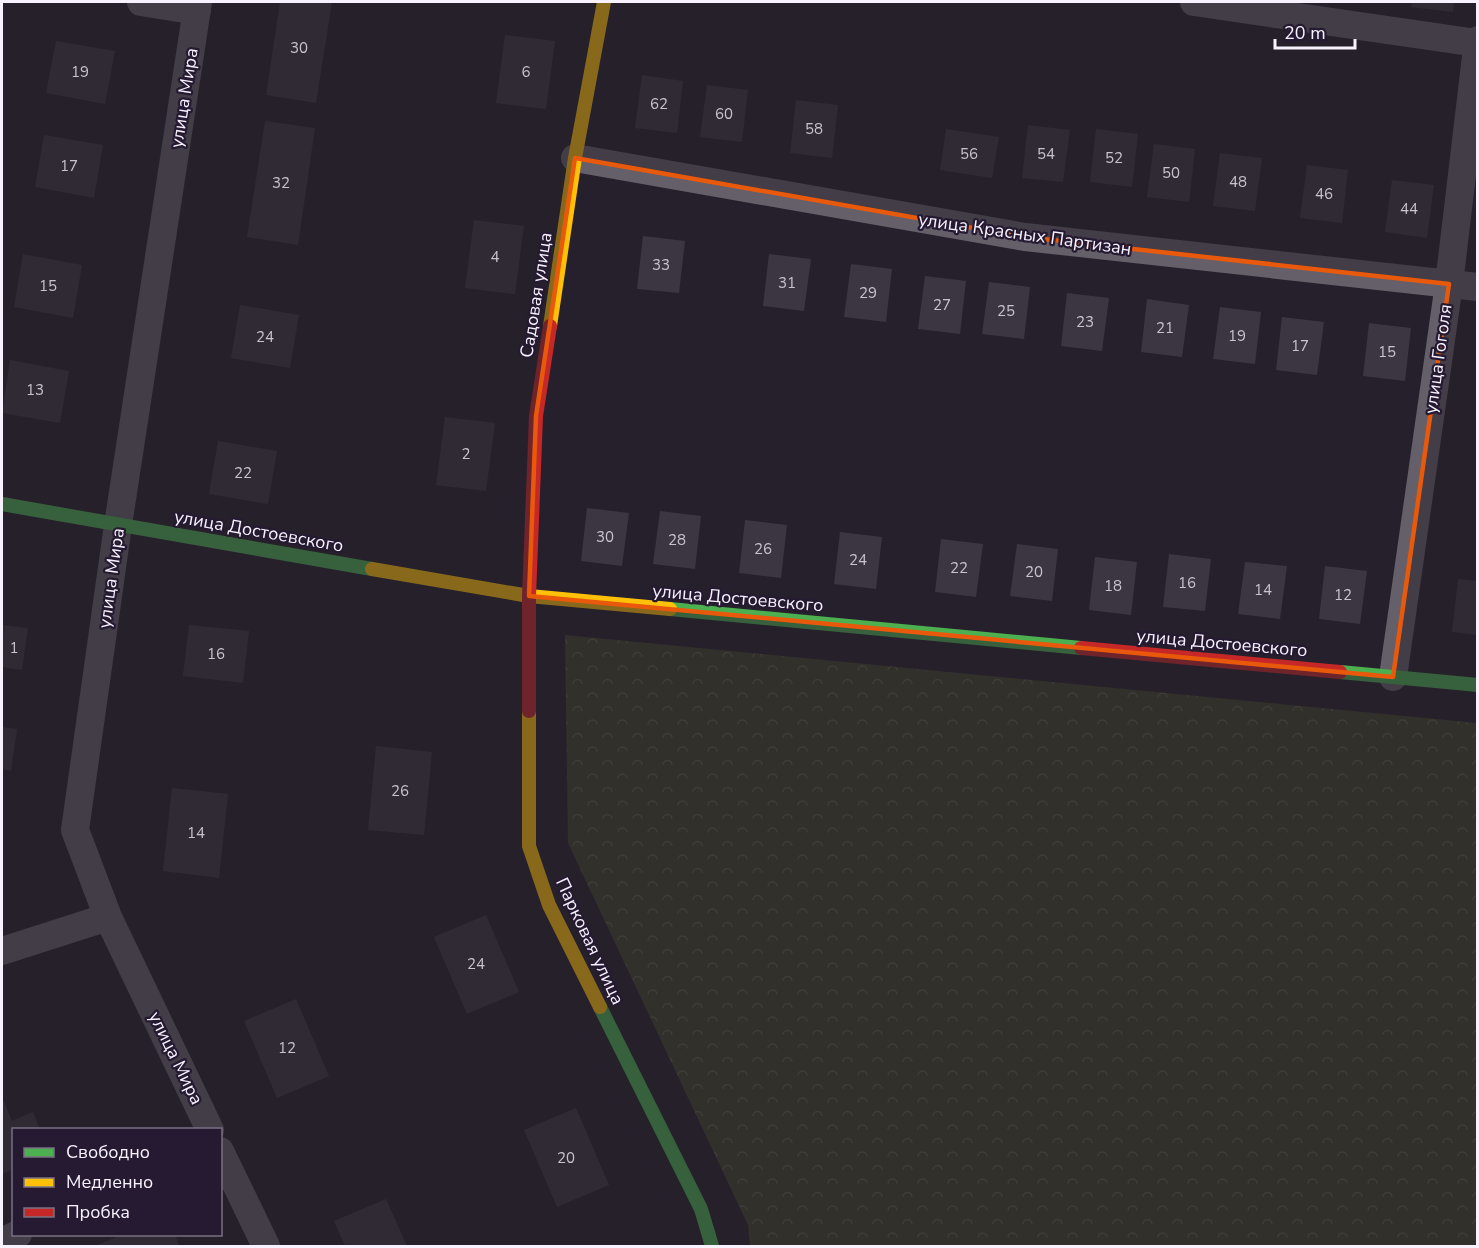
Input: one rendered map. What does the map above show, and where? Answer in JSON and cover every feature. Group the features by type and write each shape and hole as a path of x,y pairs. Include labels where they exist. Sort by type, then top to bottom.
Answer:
{"street":[{"path":"141,2 198,6"},
{"name":"Садовая улица","path":"529,596 536,416 575,158 604,2"},
{"path":"1194,2 1477,41"},
{"name":"улица Мира","path":"198,6 118,525 75,830 108,917 209,1128"},
{"name":"улица Гоголя","path":"1393,677 1449,284 1477,41"},
{"name":"улица Красных Партизан","path":"575,158 1025,237 1478,287"},
{"name":"улица Достоевского","path":"2,504 529,596 1478,685"},
{"name":"Парковая улица","path":"529,596 529,846 549,905 702,1209 712,1246"},
{"path":"2,951 108,917"},
{"path":"222,1155 267,1246"}],"highlighted area":[{"path":"575,158 1025,237 1449,284 1393,677 529,596 536,416"}],"green space":[{"path":"565,635 1477,723 1477,1246 750,1246 748,1225 568,843"}],"building":[{"path":"280,2 332,2 316,103 266,95"},
{"path":"1412,2 1454,2 1453,12 1411,7"},
{"path":"505,35 555,41 546,109 496,103"},
{"path":"56,41 115,51 105,104 46,93"},
{"path":"642,75 683,81 677,133 635,128"},
{"path":"707,85 748,90 742,142 700,137"},
{"path":"796,100 838,105 832,158 790,153"},
{"path":"265,121 315,128 298,245 247,237"},
{"path":"1028,125 1070,130 1063,182 1022,178"},
{"path":"946,129 999,137 992,178 940,170"},
{"path":"1096,129 1138,134 1132,187 1090,182"},
{"path":"44,135 103,145 94,198 35,187"},
{"path":"1154,144 1195,149 1189,202 1147,197"},
{"path":"1220,153 1262,158 1255,211 1213,206"},
{"path":"1307,165 1348,170 1342,223 1300,218"},
{"path":"1392,180 1434,185 1427,238 1385,232"},
{"path":"474,220 524,226 515,294 465,288"},
{"path":"643,236 685,241 679,293 637,289"},
{"path":"23,254 82,265 73,318 14,307"},
{"path":"769,254 811,259 804,311 763,306"},
{"path":"851,264 892,269 886,322 844,317"},
{"path":"925,276 966,281 960,334 918,329"},
{"path":"989,282 1030,287 1024,339 982,334"},
{"path":"1067,293 1109,298 1102,351 1061,346"},
{"path":"1147,299 1189,305 1182,357 1141,352"},
{"path":"240,305 299,315 290,368 231,358"},
{"path":"1220,307 1261,312 1255,364 1213,359"},
{"path":"1282,317 1324,322 1317,375 1276,370"},
{"path":"1369,323 1411,328 1405,381 1363,376"},
{"path":"10,360 69,371 60,423 2,413"},
{"path":"445,417 495,423 486,491 436,485"},
{"path":"218,441 277,451 268,504 209,494"},
{"path":"587,508 629,513 622,566 581,561"},
{"path":"660,511 701,516 695,569 653,564"},
{"path":"745,520 787,525 781,578 739,573"},
{"path":"840,532 882,537 876,589 834,584"},
{"path":"941,539 983,544 976,597 935,592"},
{"path":"1017,544 1058,549 1052,601 1010,596"},
{"path":"1169,554 1211,559 1205,611 1163,607"},
{"path":"1095,557 1137,562 1131,615 1089,610"},
{"path":"1245,562 1287,566 1280,619 1238,614"},
{"path":"1325,566 1367,571 1360,624 1319,619"},
{"path":"1458,579 1478,581 1478,635 1452,632"},
{"path":"2,625 28,628 22,670 2,667"},
{"path":"189,625 249,631 243,683 183,676"},
{"path":"2,727 17,729 11,771 2,769"},
{"path":"376,746 432,752 424,835 368,830"},
{"path":"172,788 228,794 219,878 163,871"},
{"path":"486,915 519,992 467,1014 434,937"},
{"path":"296,999 329,1076 277,1098 244,1021"},
{"path":"2,1097 12,1121 33,1112 39,1128 12,1128 12,1170 2,1174"},
{"path":"576,1108 609,1185 557,1207 524,1130"},
{"path":"386,1199 407,1246 345,1246 334,1221"},
{"path":"119,1236 176,1236 179,1246 95,1246"}],"traffic: fast":[{"path":"2,504 372,569"},
{"path":"670,609 1081,648"},
{"path":"1340,672 1478,685"},
{"path":"600,1007 701,1209 712,1246"}],"traffic: slow":[{"path":"550,326 575,158 604,2"},
{"path":"372,569 529,596 670,609"},
{"path":"529,711 529,846 549,905 600,1007"}],"traffic: jam":[{"path":"529,711 529,596 536,416 550,326"},
{"path":"1081,648 1340,672"}]}
